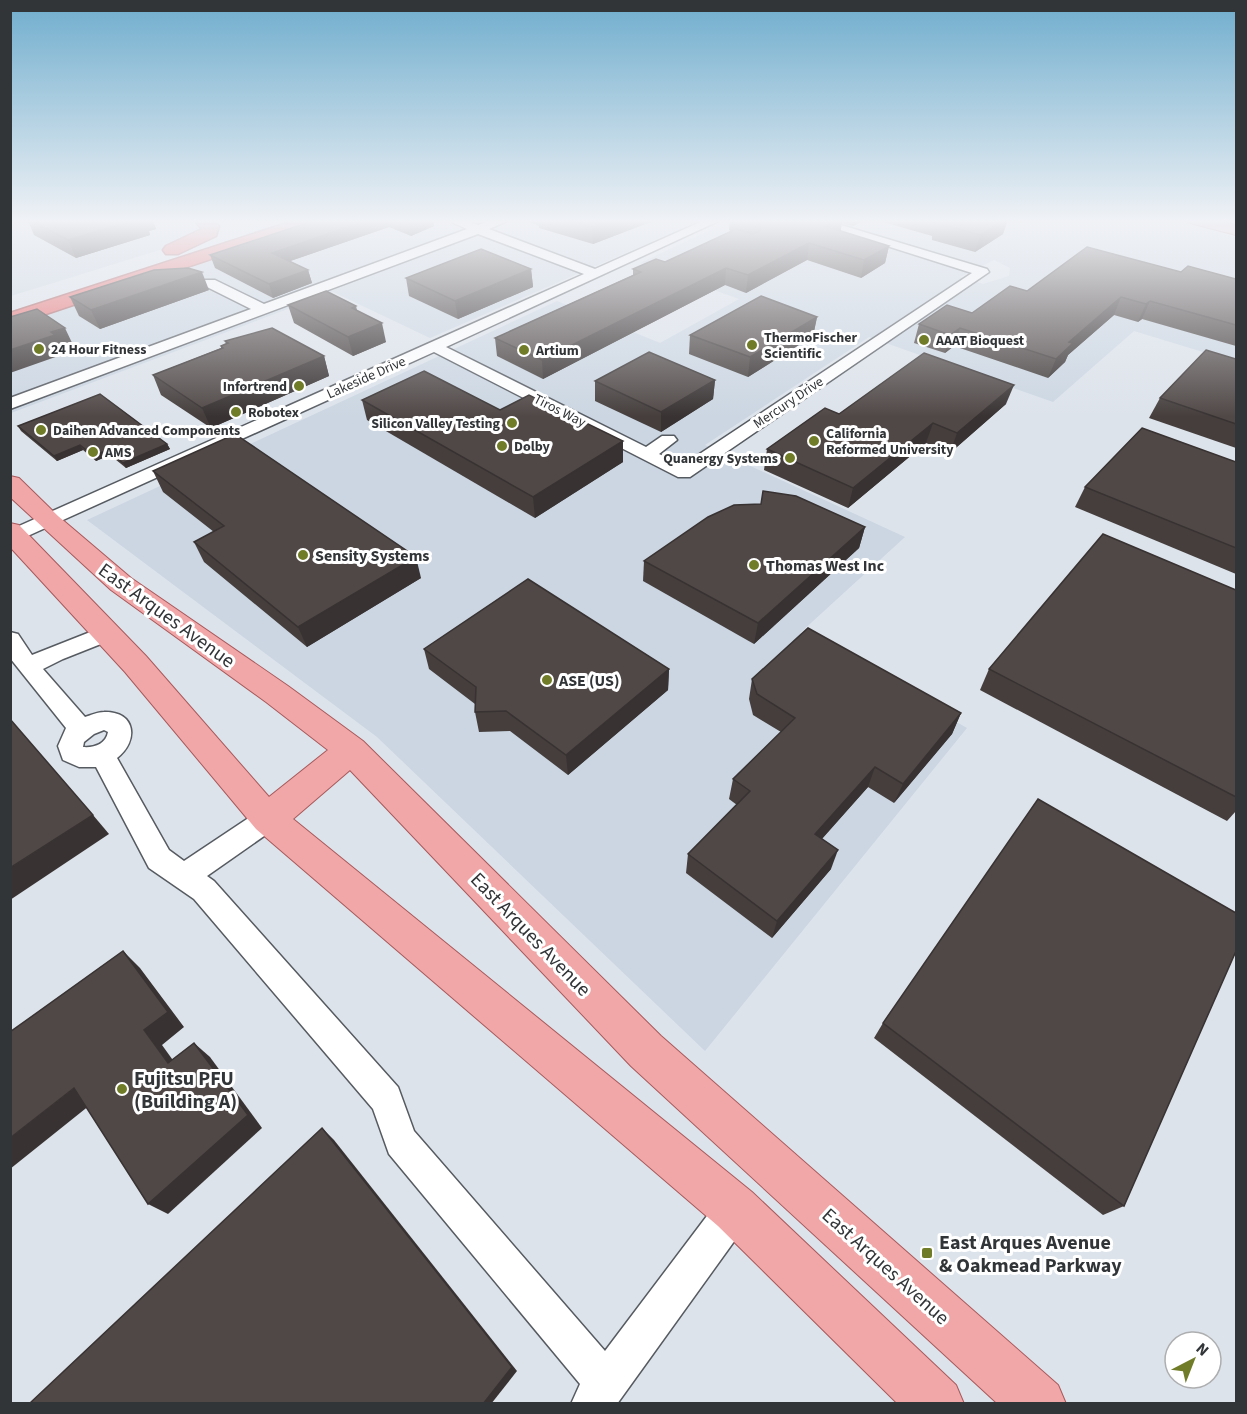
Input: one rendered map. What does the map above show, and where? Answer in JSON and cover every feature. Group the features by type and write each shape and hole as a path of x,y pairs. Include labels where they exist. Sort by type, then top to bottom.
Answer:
{"highway":[{"path":"10,305 73,285"},
{"path":"10,320 112,285"},
{"path":"95,292 127,285"}],"main road":[{"name":"East Arques Avenue","path":"10,483 49,521 121,584 277,694 351,750 646,1051 1039,1404"},
{"path":"12,535 108,633 178,713 237,787 268,819 735,1209 937,1404"},
{"path":"268,819 351,750"}],"street":[{"path":"214,285 262,309"},
{"path":"10,404 328,285"},
{"name":"Lakeside Drive","path":"12,535 49,521 571,285"},
{"name":"Mercury Drive","path":"684,473 963,285"},
{"name":"Tiros Way","path":"435,346 684,473"},
{"path":"647,454 669,440"},
{"path":"28,667 55,653 108,633"},
{"path":"10,640 28,667 81,729"},
{"path":"105,721 120,728 121,733 115,745 102,754 84,758 72,753 71,741 81,729 105,721"},
{"path":"102,754 159,859 204,890 386,1099 401,1142 598,1393 735,1209"},
{"path":"185,876 268,819"}],"shaded area":[{"path":"11,285 47,285 11,296"},
{"path":"137,285 552,285 430,338 333,292 11,413 11,326"},
{"path":"700,285 1236,285 1236,362 1134,331 1053,402 869,337 705,445 905,537 800,633 967,728 705,1051 377,737 87,520 557,301 660,343 739,299"}],"building":[{"path":"107,285 164,285 91,310 70,297"},
{"path":"421,285 493,285 455,301"},
{"path":"612,285 692,285 542,360 495,338"},
{"path":"1035,285 1236,285 1236,325 1150,301 1146,304 1121,297 1069,342 1073,343 1056,359 960,328 950,335 919,324 947,305 972,313 1010,286 1027,291"},
{"path":"326,291 356,306 352,308 382,323 348,337 288,305"},
{"path":"761,296 817,317 750,357 690,335"},
{"path":"37,309 65,328 51,332 55,335 10,350 10,317"},
{"path":"272,328 324,356 202,408 153,375 223,348 221,346 228,343 225,341"},
{"path":"1206,350 1236,359 1236,424 1160,398"},
{"path":"649,352 715,380 661,412 595,381"},
{"path":"924,353 1014,385 957,433 933,423 853,488 767,449 825,408 839,414"},
{"name":"Dolby","path":"424,371 500,410 529,395 623,441 533,497 362,400"},
{"path":"100,394 167,444 123,463 107,450 94,456 80,445 54,456 18,426"},
{"path":"1142,428 1236,462 1236,548 1085,487"},
{"name":"Sensity Systems","path":"235,434 416,557 298,627 194,542 224,526 153,471"},
{"name":"Thomas West Inc","path":"763,491 796,496 865,527 758,623 644,561 708,517 734,505 761,504"},
{"path":"1103,534 1236,590 1236,797 989,669"},
{"name":"ASE (US)","path":"528,579 669,669 566,755 506,711 475,712 476,687 424,649"},
{"path":"808,628 961,713 903,784 875,767 815,834 838,850 777,921 688,854 750,791 733,779 795,718 757,694 752,679"},
{"path":"10,719 93,815 10,868"},
{"path":"1038,799 1236,913 1236,951 1124,1206 883,1023"},
{"name":"Fujitsu PFU (Building A)","path":"123,951 168,1012 144,1030 168,1063 194,1043 248,1115 148,1204 74,1088 10,1138 10,1032"},
{"path":"322,1128 512,1367 483,1404 29,1404"}],"place":[{"name":"AAAT Bioquest","path":"924,340"},
{"name":"ThermoFischer Scientific","path":"752,345"},
{"name":"24 Hour Fitness","path":"39,349"},
{"name":"Artium","path":"524,350"},
{"name":"Infortrend","path":"299,386"},
{"name":"Robotex","path":"236,412"},
{"name":"Silicon Valley Testing","path":"512,423"},
{"name":"Daihen Advanced Components","path":"41,430"},
{"name":"California Reformed University","path":"814,441"},
{"name":"Dolby","path":"502,446"},
{"name":"AMS","path":"93,452"},
{"name":"Quanergy Systems","path":"790,458"},
{"name":"Sensity Systems","path":"303,555"},
{"name":"Thomas West Inc","path":"754,565"},
{"name":"ASE (US)","path":"547,680"},
{"name":"Fujitsu PFU (Building A)","path":"122,1089"},
{"name":"East Arques Avenue & Oakmead Parkway","path":"927,1253"}]}
